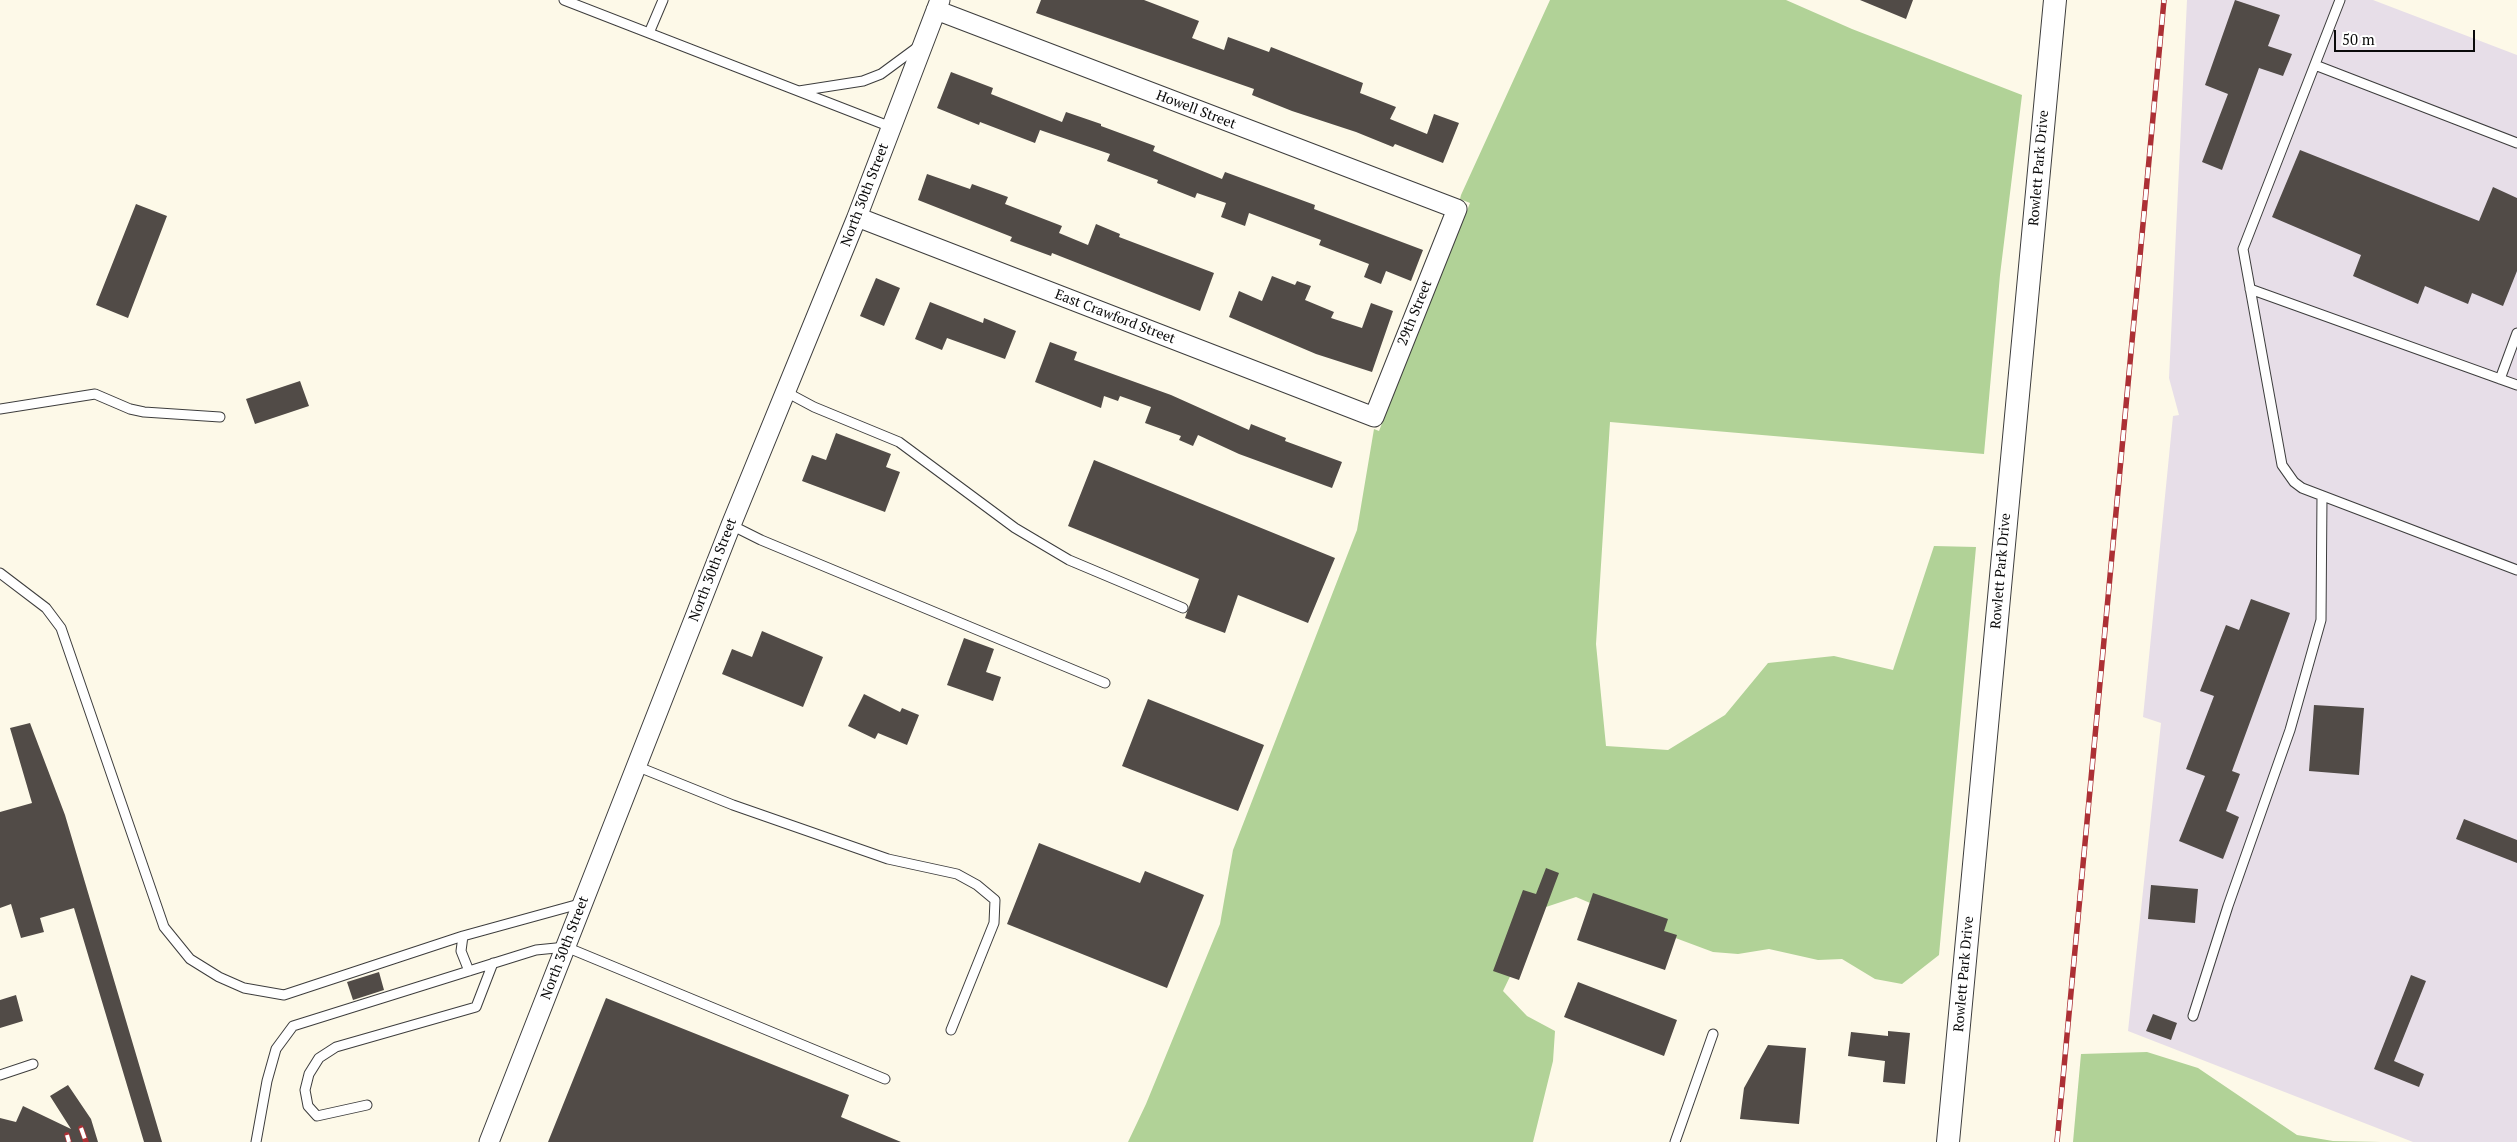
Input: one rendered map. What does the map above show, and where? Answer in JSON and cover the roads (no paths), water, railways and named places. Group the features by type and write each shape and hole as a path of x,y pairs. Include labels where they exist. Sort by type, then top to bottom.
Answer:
{"street":[{"name":"Rowlett Park Drive","path":"1948,1142 2055,0"},
{"name":"North 30th Street","path":"489,1142 731,525 857,217 938,5"},
{"name":"Howell Street","path":"938,5 1457,210"},
{"name":"29th Street","path":"1374,417 1457,210"},
{"name":"East Crawford Street","path":"857,217 1374,417"}],"lane":[{"path":"564,0 892,127"},
{"path":"649,33 663,0"},
{"path":"2340,0 2243,249 2282,464 2294,482 2322,496 2517,570"},
{"path":"799,91 863,81 881,74 924,43"},
{"path":"2315,65 2517,143"},
{"path":"2250,289 2517,385"},
{"path":"2500,379 2517,333"},
{"path":"786,392 814,407 899,442 1015,528 1069,560 1183,608"},
{"path":"0,409 95,394 130,409 144,412 220,417"},
{"path":"2193,1016 2228,906 2290,730 2321,620 2322,496"},
{"path":"731,525 761,540 1105,683"},
{"path":"0,573 46,608 61,628 164,927 190,959 219,977 244,988 284,995 464,936 583,903"},
{"path":"636,766 733,805 888,859 957,874 977,885 995,900 994,923 951,1030"},
{"path":"464,936 461,951 468,971"},
{"path":"256,1142 276,1049 293,1026 536,950 566,946 885,1080"},
{"path":"367,1105 317,1116 308,1106 305,1090 308,1074 319,1058 336,1047 476,1007 493,963"},
{"path":"1675,1142 1713,1034"},
{"path":"0,1075 33,1064"}],"railway":[{"path":"2057,1142 2164,0"},
{"path":"81,1128 86,1142"},
{"path":"67,1135 69,1142"}]}
